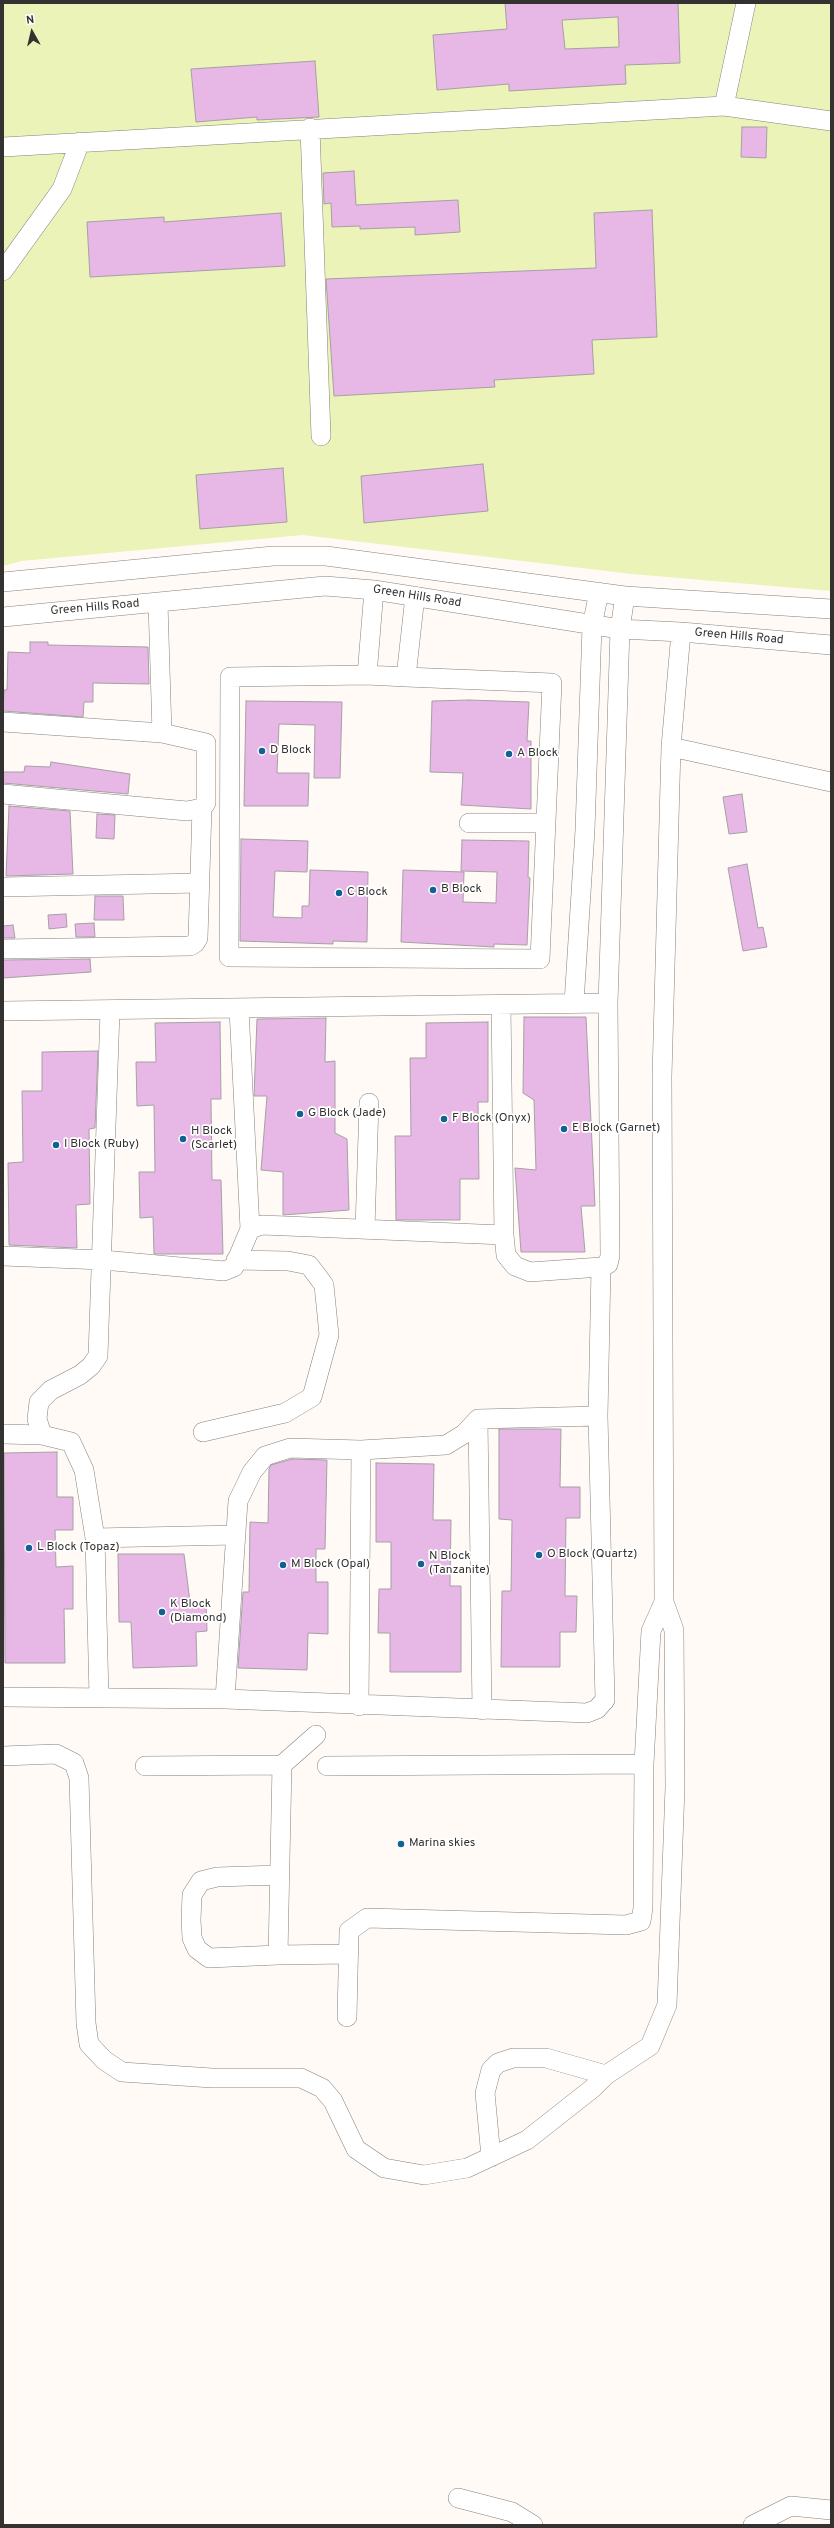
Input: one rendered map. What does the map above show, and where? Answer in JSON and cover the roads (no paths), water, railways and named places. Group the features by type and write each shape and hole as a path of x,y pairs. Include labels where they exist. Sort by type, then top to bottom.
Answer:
{"street":[{"path":"724,106 746,3"},
{"path":"3,146 724,106 831,121"},
{"path":"310,128 321,436"},
{"path":"3,271 62,189 80,142"},
{"path":"3,582 273,556 326,556 625,596 831,609"},
{"name":"Green Hills Road","path":"3,617 319,586 374,590 415,596 592,626 831,645"},
{"path":"367,675 374,590"},
{"path":"574,1003 585,830 592,626 599,592"},
{"path":"406,677 415,596"},
{"path":"501,1005 504,1235 506,1255 515,1266 530,1272 601,1267 608,1264 610,1256 608,1003 620,629 625,596"},
{"path":"158,603 162,733"},
{"path":"3,1756 56,1754 74,1763 79,1778 86,2023 89,2044 104,2060 122,2072 212,2078 301,2078 322,2088 333,2101 356,2149 384,2168 424,2175 467,2168 527,2140 593,2088 606,2075 650,2046 666,2005 675,1787 674,1630 664,1602 662,1076 671,747 682,632"},
{"path":"367,675 552,683 540,959 229,957 230,677 367,675"},
{"path":"3,722 162,733 206,743 206,803 202,808 198,938 190,946 3,949"},
{"path":"671,747 831,782"},
{"path":"3,794 187,811 202,808"},
{"path":"469,822 545,823"},
{"path":"585,830 614,830"},
{"path":"3,887 200,883"},
{"path":"3,1011 110,1011 608,1003"},
{"path":"3,1256 103,1260 224,1271 234,1267 250,1229 239,1009"},
{"path":"42,1435 38,1419 40,1402 51,1390 80,1375 91,1366 98,1356 103,1260 110,1011"},
{"path":"365,1228 370,1103"},
{"path":"250,1229 262,1225 365,1228 504,1235"},
{"path":"203,1432 285,1413 312,1397 329,1336 324,1285 309,1265 288,1261 236,1260"},
{"path":"3,1697 225,1699 359,1706 482,1710 587,1712 597,1709 605,1700 598,1416 601,1267"},
{"path":"225,1699 238,1501 252,1472 265,1456 290,1448 361,1450 446,1445 464,1434 478,1419 598,1416"},
{"path":"478,1419 482,1710"},
{"path":"3,1434 42,1435 71,1442 84,1470 95,1538 99,1697"},
{"path":"359,1706 361,1450"},
{"path":"95,1538 236,1535"},
{"path":"347,2017 349,1931 367,1918 626,1925 641,1921 643,1908 644,1764 651,1631 664,1602"},
{"path":"145,1766 282,1765 316,1735"},
{"path":"326,1766 644,1764"},
{"path":"278,1955 278,1875 282,1765"},
{"path":"278,1875 217,1877 201,1882 192,1895 192,1938 197,1949 209,1958 349,1954"},
{"path":"491,2157 485,2093 491,2070 498,2063 513,2058 546,2058 606,2075"},
{"path":"458,2498 512,2512 533,2525"},
{"path":"753,2525 791,2506 831,2510"}],"place":[{"name":"D Block","path":"262,751"},
{"name":"A Block","path":"509,754"},
{"name":"B Block","path":"433,890"},
{"name":"C Block","path":"339,893"},
{"name":"G Block (Jade)","path":"300,1114"},
{"name":"F Block (Onyx)","path":"444,1119"},
{"name":"E Block (Garnet)","path":"564,1129"},
{"name":"H Block (Scarlet)","path":"183,1139"},
{"name":"I Block (Ruby)","path":"56,1145"},
{"name":"L Block (Topaz)","path":"29,1548"},
{"name":"O Block (Quartz)","path":"539,1555"},
{"name":"N Block (Tanzanite)","path":"421,1564"},
{"name":"M Block (Opal)","path":"283,1565"},
{"name":"K Block (Diamond)","path":"162,1612"},
{"name":"Marina skies","path":"401,1844"}]}
